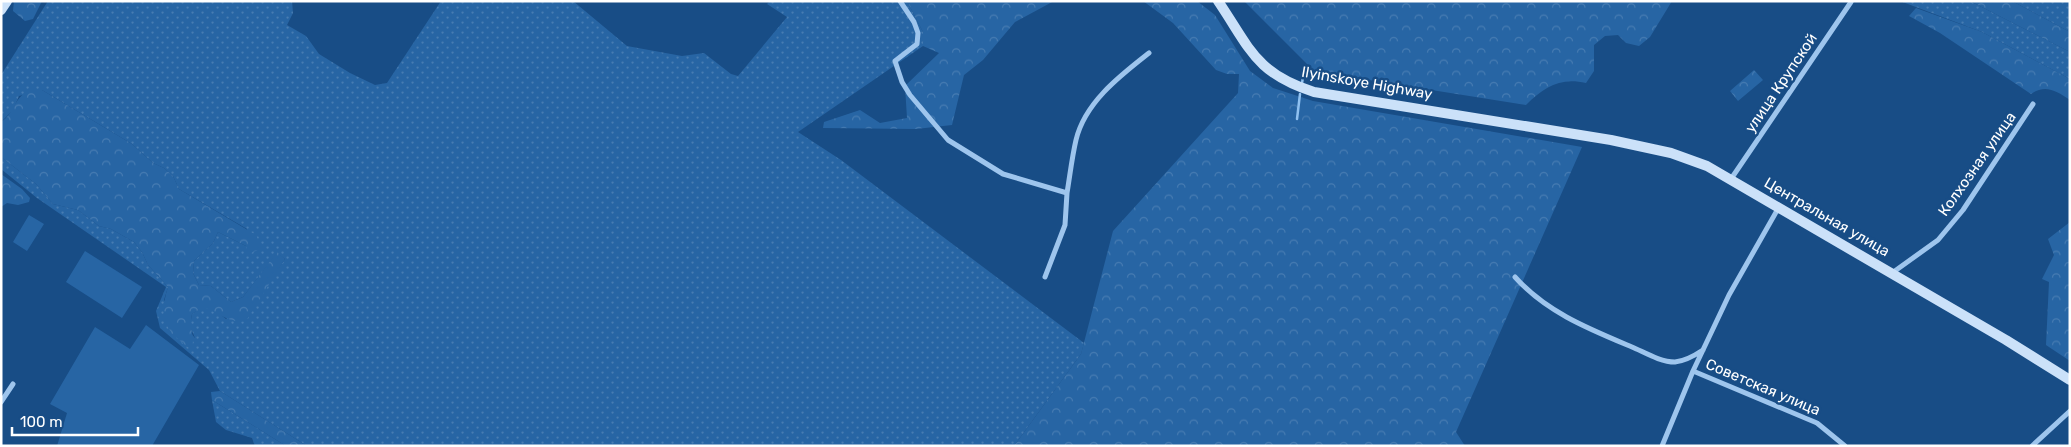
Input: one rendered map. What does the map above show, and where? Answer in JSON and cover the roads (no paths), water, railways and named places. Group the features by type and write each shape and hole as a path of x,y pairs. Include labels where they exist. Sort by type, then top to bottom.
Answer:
{"main road":[{"path":"1,10 7,1"},
{"name":"Ilyinskoye Highway","path":"1218,1 1255,57 1280,79 1294,86 1314,92 1548,130"},
{"name":"Центральная улица","path":"1548,130 1611,140 1671,153 1707,166 1731,178 2006,340 2070,380"}],"street":[{"path":"900,1 918,33 917,44 895,61 902,82 910,95 948,140 1003,174 1067,193"},
{"name":"улица Крупской","path":"1731,178 1851,2"},
{"path":"1045,277 1064,225 1076,138 1092,107 1118,78 1149,53"},
{"name":"Колхозная улица","path":"1892,273 1938,240 1963,210 2032,104"},
{"path":"1662,446 1693,371 1729,295 1779,207"},
{"name":"Советская улица","path":"1515,277 1528,291 1568,319 1658,358 1674,362 1691,358 1703,350"},
{"name":"Советская улица","path":"1693,371 1817,423 1845,446"},
{"path":"1,402 13,384"},
{"path":"2032,446 2070,411"}],"waterway":[{"path":"1302,83 1305,66"},
{"path":"1297,119 1300,94"}]}
